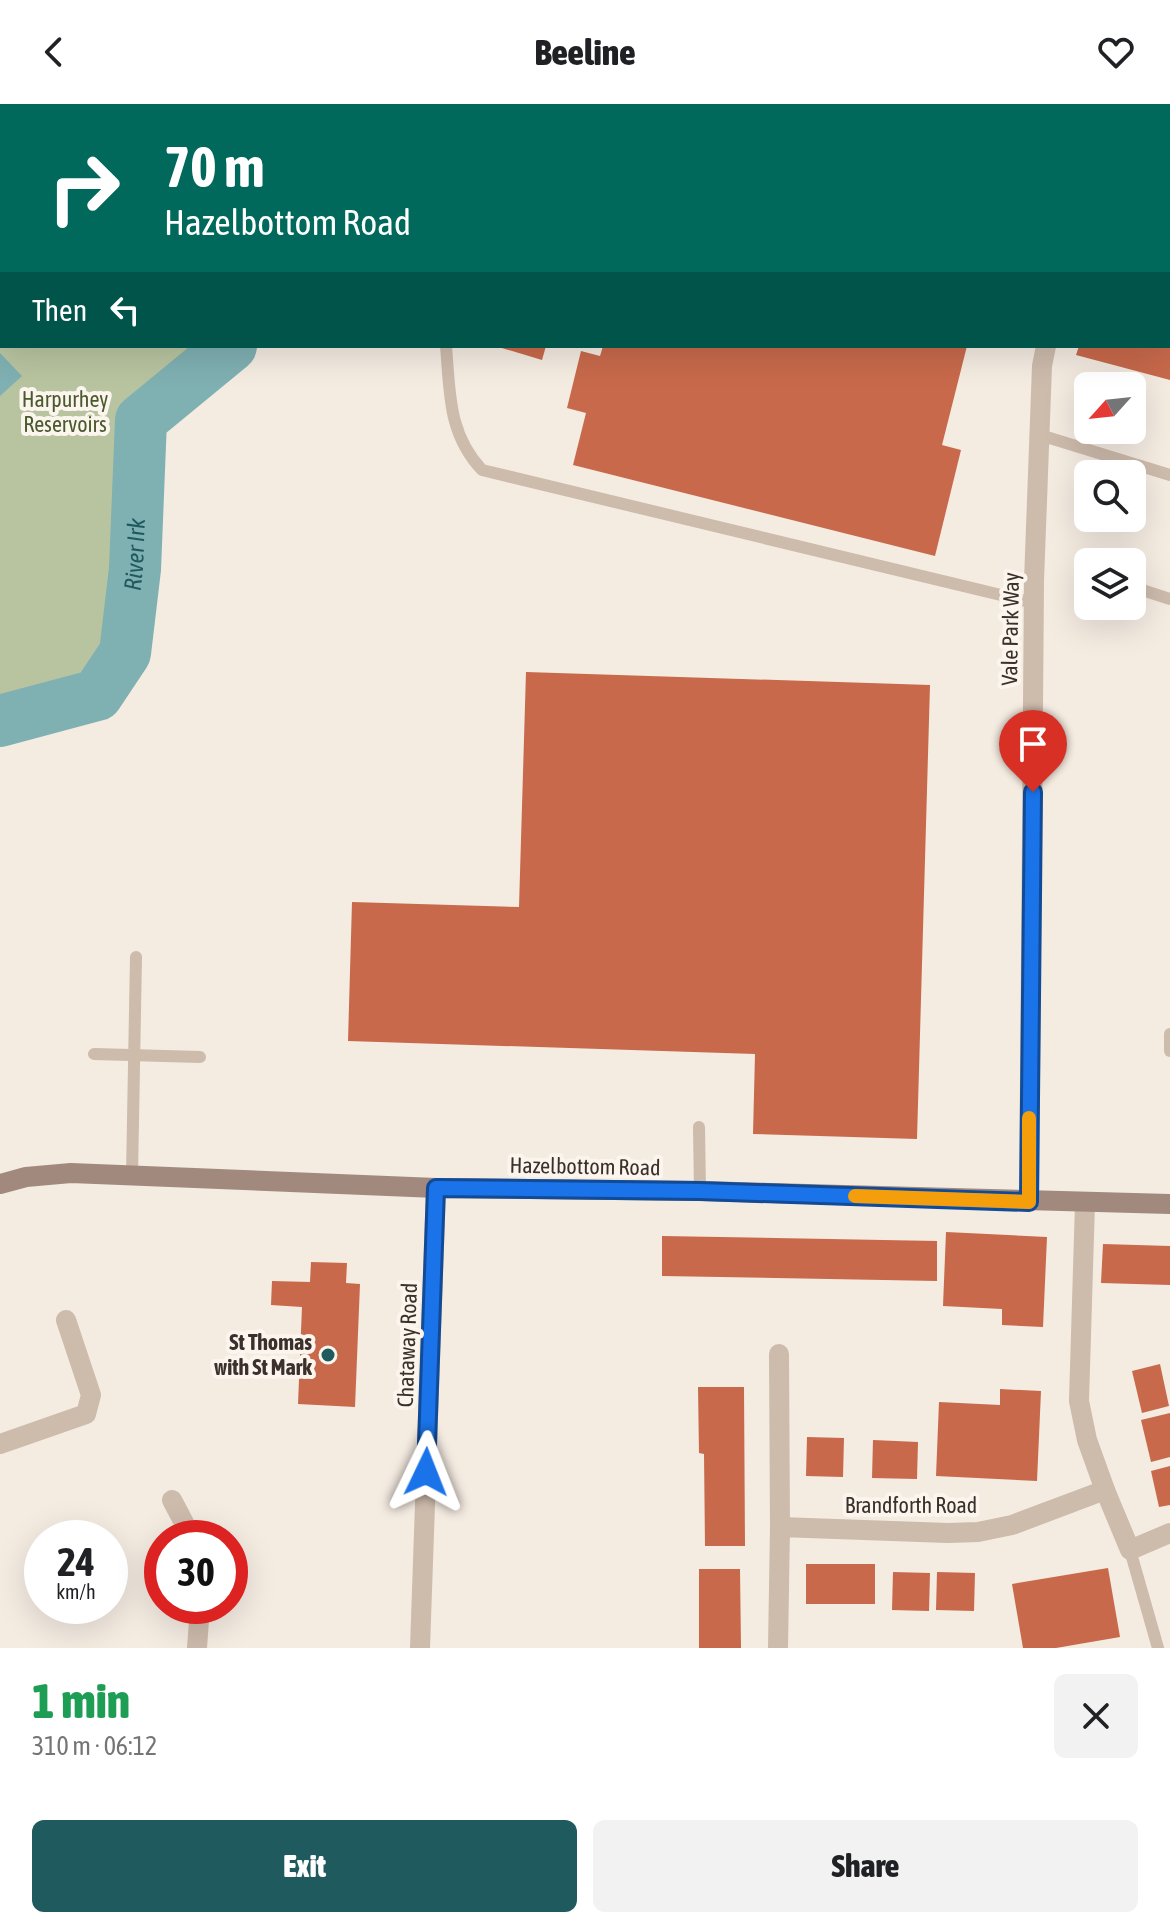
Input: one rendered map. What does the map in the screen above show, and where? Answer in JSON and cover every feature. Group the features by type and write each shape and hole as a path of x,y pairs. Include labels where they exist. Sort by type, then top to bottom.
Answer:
{"street":[{"name":"Vale Park Way","path":"1029,1202 1034,603 1042,366 1046,348"},
{"name":"Hazelbottom Road","path":"0,1184 26,1177 71,1173 436,1188 700,1191 1170,1204"},
{"name":"Chataway Road","path":"420,1648 436,1188"},
{"path":"1085,1203 1079,1401 1087,1440 1130,1550 1170,1533"},
{"path":"0,1444 86,1414 91,1395 66,1320"},
{"path":"778,1648 779,1354"},
{"name":"Brandforth Road","path":"780,1527 978,1532 1012,1525 1105,1490"},
{"path":"172,1500 183,1520"},
{"path":"197,1648 199,1624"}],"lane":[{"path":"446,348 453,422 468,455 482,470 1034,603"},
{"path":"1040,435 1170,475"},
{"path":"1146,591 1170,599"},
{"path":"132,1175 136,957"},
{"path":"1170,1034 1170,1051"},
{"path":"94,1054 200,1057"},
{"path":"699,1127 700,1191"},
{"path":"1130,1550 1158,1648"}],"green space":[{"name":"Harpurhey Reservoirs","path":"0,348 210,348 133,414 113,639 83,683 0,704"}],"water":[{"path":"0,353 22,376 0,396"}],"building":[{"path":"502,348 545,348 542,360"},
{"path":"602,348 966,348 942,445 961,450 935,556 573,465 586,413 567,408 581,351 600,356"},
{"path":"1078,348 1170,348 1170,380 1076,355"},
{"path":"526,672 930,685 917,1139 753,1134 755,1054 348,1041 352,902 519,907"},
{"path":"946,1232 1047,1237 1043,1327 1002,1325 1002,1309 943,1306"},
{"path":"662,1236 937,1241 937,1281 662,1276"},
{"path":"1103,1244 1170,1246 1170,1285 1101,1283"},
{"name":"St Thomas with St Mark","path":"311,1262 347,1263 346,1283 360,1284 355,1407 298,1404 302,1307 271,1305 272,1281 310,1282"},
{"path":"1160,1364 1169,1406 1142,1413 1132,1371"},
{"path":"698,1387 744,1387 745,1546 705,1546 704,1454 699,1453"},
{"path":"1000,1389 1041,1391 1037,1481 936,1476 939,1402 1000,1405"},
{"path":"1170,1413 1170,1457 1151,1462 1141,1420"},
{"path":"807,1437 844,1438 843,1477 806,1476"},
{"path":"873,1440 918,1442 917,1479 872,1478"},
{"path":"1170,1466 1170,1505 1159,1507 1151,1471"},
{"path":"806,1564 875,1564 875,1604 806,1604"},
{"path":"1108,1568 1120,1637 1056,1648 1023,1648 1012,1584"},
{"path":"699,1569 740,1569 741,1648 699,1648"},
{"path":"893,1572 930,1573 929,1611 892,1610"},
{"path":"937,1572 975,1573 974,1611 936,1610"}],"waterway":[{"name":"River Irk","path":"0,721 97,695 125,653 135,569 141,420 229,348"}],"slow traffic":[{"path":"855,1196 1029,1202 1029,1118"}],"place":[{"name":"St Thomas with St Mark","path":"328,1355"}],"route":[{"path":"426,1472 436,1188 700,1191 1029,1202 1033,792"}]}
